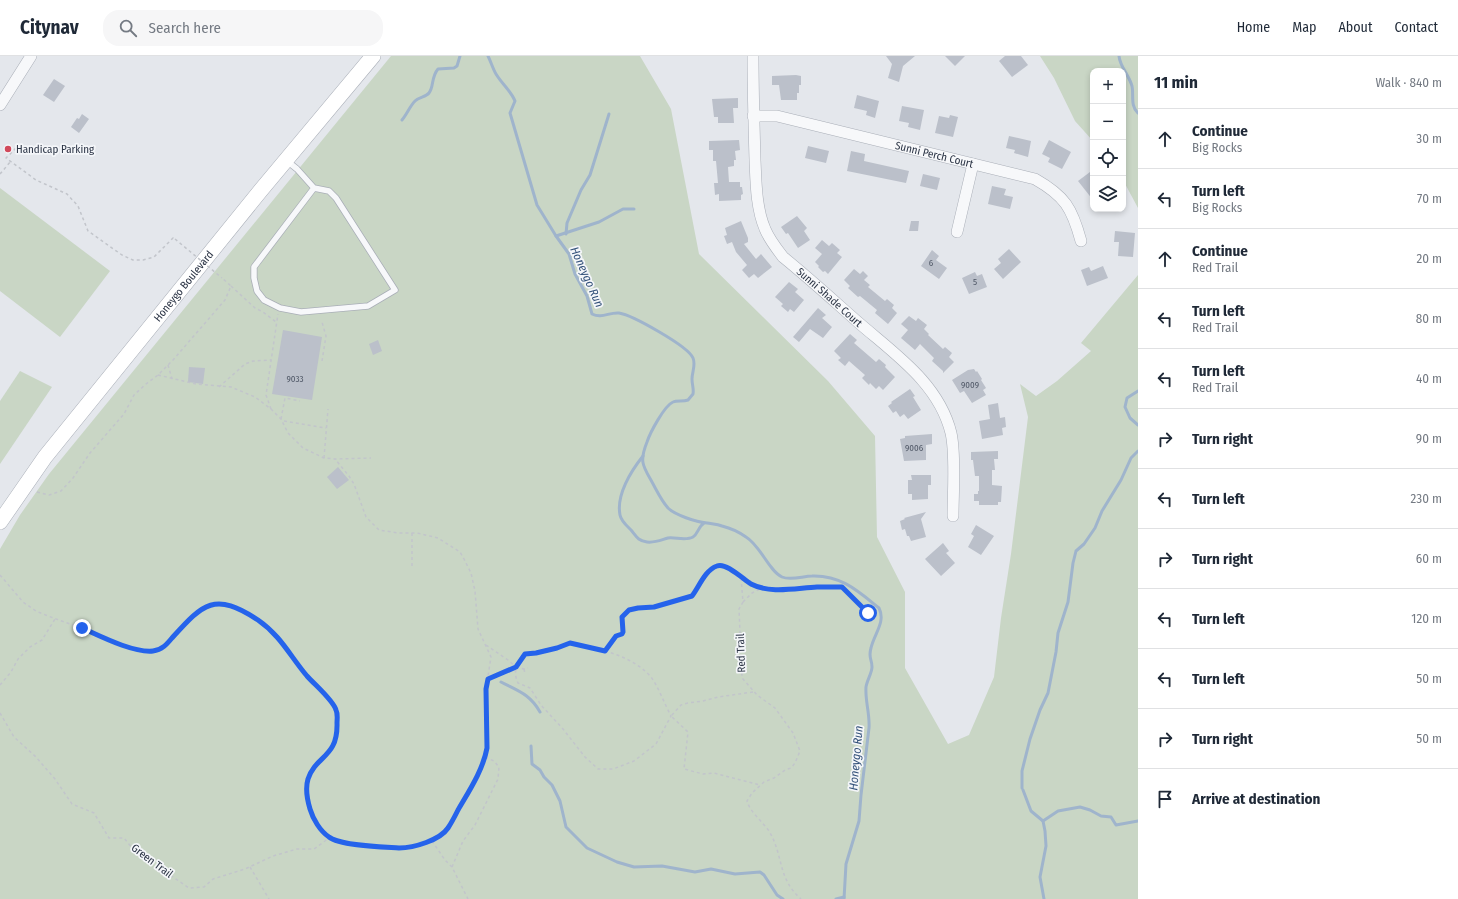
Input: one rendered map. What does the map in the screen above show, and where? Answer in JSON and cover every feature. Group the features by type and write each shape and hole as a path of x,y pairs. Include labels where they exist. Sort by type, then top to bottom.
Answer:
{"main road":[{"name":"Honeygo Boulevard","path":"0,522 45,457 373,56"}],"street":[{"path":"0,105 32,56"},
{"name":"Sunni Shade Court","path":"753,56 753,116 756,185 764,228 783,257 916,373 936,396 943,410 951,435 953,448 952,516"},
{"name":"Sunni Perch Court","path":"753,116 777,116 1035,179 1051,188 1062,197 1074,215 1081,241"},
{"path":"958,232 973,164"}],"lane":[{"path":"286,161 297,169 314,188 329,191 336,198 395,290 368,306 301,312 280,308 264,300 257,290 254,278 254,267 314,188"}],"path":[{"path":"16,148 6,158 36,180 67,194 78,206 88,231 122,255 132,260 143,260 154,256 173,238 232,286 255,308 264,312 276,322"},
{"path":"0,174 11,161"},
{"path":"36,492 49,495 61,491 73,478 90,453 124,414 134,395 168,365 225,300 232,286"},
{"path":"271,409 266,395 276,322 280,308"},
{"path":"322,322 326,336 322,361"},
{"path":"219,387 245,364 252,361 271,360"},
{"path":"168,365 172,379"},
{"path":"158,375 196,384 231,387 254,397 271,409 283,421 288,432 303,448 324,458 371,458"},
{"path":"281,419 285,398 300,401"},
{"path":"324,458 328,409"},
{"path":"283,421 326,428"},
{"path":"0,577 24,602 36,611 124,646 153,651 165,646 190,618 206,606 223,604 257,619 272,631 306,675 333,703 337,712 336,740 334,745 314,768 308,778 306,789 311,812 318,827 329,838 347,843 402,848 432,841 443,835 449,827 476,777 485,757 487,748 486,689 490,657 478,629 475,591 471,573 460,552 438,538 428,535 385,532 379,530 366,517 352,480 335,459"},
{"path":"412,533 412,566"},
{"path":"605,651 616,636 622,634 622,617 629,610 654,607 692,596 703,579 717,566 722,565 729,568 752,584 762,588 796,589 842,587 868,613"},
{"name":"Red Trail","path":"741,577 743,602 739,609 742,678 757,696 775,708 793,733 800,752 791,768 768,780 752,793 747,801 769,831 778,853 786,881 801,899"},
{"path":"743,602 752,593 762,588"},
{"path":"0,684 11,672 18,659 30,647 42,640 56,619"},
{"path":"754,692 718,697 681,705 670,716 656,744 634,761 613,769 598,769 585,757 563,729 541,705 530,688 518,683 515,676 516,667 525,654 557,648 570,643 605,651 637,664 652,678 670,716 688,732 684,769 703,774 714,773 760,786"},
{"path":"485,645 516,667 524,670 528,668"},
{"path":"488,679 516,667"},
{"path":"524,670 525,674"},
{"name":"Green Trail","path":"0,713 14,737 36,757 55,779 72,804 94,813 109,838 124,838 132,849 145,859 160,864 170,876 189,888 204,887 213,879 250,867"},
{"path":"452,868 463,840 475,825 498,779 499,766 494,761 485,757"},
{"path":"269,899 250,867 273,856 297,849 314,849 329,838"},
{"path":"432,841 452,868 468,899"}],"green space":[{"path":"391,56 640,56 671,109 699,254 828,381 875,436 877,537 905,592 905,668 948,744 969,735 994,677 1028,417 1020,384 1036,396 1057,381 1091,351 1081,343 1138,275 1138,899 0,899 0,549 20,515 49,474"},
{"path":"1040,56 1138,56 1138,208 1126,186 1126,68 1090,68 1090,138 1075,121 1054,78"},
{"path":"0,188 110,271 60,337 0,291"},
{"path":"20,371 52,387 0,464 0,401"}],"building":[{"path":"886,56 915,56 903,66 899,82 888,78 892,64"},
{"path":"945,56 965,56 955,66"},
{"path":"1005,56 1021,56 1028,65 1012,77 999,61"},
{"path":"772,76 801,76 801,85 799,85 797,100 781,100 779,85 772,85"},
{"path":"54,79 65,86 54,102 43,95"},
{"path":"857,95 879,101 875,118 866,115 867,111 854,108"},
{"path":"738,98 738,108 733,108 734,123 718,123 718,117 714,117 712,99"},
{"path":"902,106 924,110 920,130 908,127 909,123 899,121"},
{"path":"82,114 89,119 79,133 71,127 77,118 79,119"},
{"path":"950,115 958,117 953,137 935,133 939,116 949,118"},
{"path":"1009,136 1031,141 1028,157 1014,153 1015,150 1006,148"},
{"path":"739,140 740,150 735,151 736,160 734,160 734,166 728,167 729,182 740,182 740,187 742,187 743,194 741,195 741,200 719,201 719,194 715,195 714,183 718,183 716,161 713,161 713,150 709,150 709,141"},
{"path":"1049,140 1071,152 1062,169 1048,162 1050,158 1042,154"},
{"path":"808,146 829,151 826,163 805,158"},
{"path":"851,151 865,154 864,161 909,171 906,183 847,171"},
{"path":"1090,172 1090,196 1078,181"},
{"path":"923,174 940,178 937,190 920,186"},
{"path":"992,186 1006,189 1004,195 1013,197 1010,209 988,204"},
{"path":"797,216 807,228 804,231 810,240 798,248 788,233 786,234 781,227"},
{"path":"741,221 748,238 748,242 744,244 756,259 761,254 772,267 758,278 754,274 749,278 742,270 747,265 736,252 732,242 727,244 724,236 727,235 725,228"},
{"path":"911,221 919,221 918,231 909,231"},
{"path":"1115,231 1135,233 1133,257 1118,256 1119,242 1114,242"},
{"path":"822,240 829,246 832,243 840,250 837,253 842,257 828,274 825,271 823,272 815,262 822,254 815,248"},
{"path":"1009,249 1021,262 1003,279 994,269 1001,263 998,259"},
{"path":"932,250 939,256 936,260 947,268 939,279 921,266"},
{"path":"1103,266 1108,278 1087,286 1081,270 1089,267 1091,271"},
{"path":"854,269 860,274 863,271 868,276 864,280 870,285 868,287 885,301 887,299 894,305 892,308 897,313 888,324 875,313 877,310 848,288 850,286 844,280"},
{"path":"975,272 977,276 982,274 987,287 969,294 962,278"},
{"path":"789,282 798,289 795,292 804,300 794,312 790,309 788,312 781,306 783,304 775,297"},
{"path":"818,308 826,315 822,318 832,327 823,338 810,329 799,342 793,337"},
{"path":"909,316 916,321 918,318 927,325 924,329 929,334 928,335 943,349 945,347 952,353 949,357 954,362 943,373 943,371 932,361 934,358 920,344 915,350 901,338 908,330 901,324"},
{"path":"283,330 322,337 312,400 272,394"},
{"path":"850,334 857,340 854,343 876,362 879,359 886,365 885,367 895,377 883,390 879,386 876,389 870,383 869,385 862,378 865,375 849,361 845,366 838,360 841,358 834,351"},
{"path":"378,340 382,351 373,355 369,344"},
{"path":"189,367 205,368 203,384 188,382"},
{"path":"974,369 982,379 981,380 986,388 983,390 986,395 972,403 964,391 960,393 952,380 968,370"},
{"path":"910,389 921,410 908,419 904,414 900,417 896,411 893,413 888,406 892,403 891,402"},
{"path":"998,403 1000,418 1005,417 1006,427 1002,428 1003,435 982,439 979,421 990,419 988,405"},
{"path":"932,434 932,444 926,445 926,460 904,461 900,439 905,438 905,436"},
{"path":"998,451 998,459 994,459 995,470 992,470 992,485 1002,486 1001,502 998,502 998,505 979,505 979,501 974,501 974,494 978,494 979,491 979,476 975,476 973,460 971,460 971,452"},
{"path":"338,467 349,480 337,489 327,477"},
{"path":"911,475 931,475 931,485 928,485 928,499 912,500 912,494 908,494 908,480 912,480"},
{"path":"926,512 921,519 926,537 911,541 909,536 907,536 905,529 902,530 900,521 905,519 904,518"},
{"path":"976,525 994,536 981,555 968,547 974,536 971,534"},
{"path":"943,543 949,551 946,553 955,563 941,576 925,559"}],"waterway":[{"path":"402,120 415,101 431,91 434,75 438,69 454,68 457,66 460,56"},
{"name":"Honeygo Run","path":"488,56 496,74 515,101 510,113 537,205 569,254 575,274 587,296 592,314 599,316 612,313 626,315 671,339 681,346 693,358 693,394 688,400 676,401 669,404 651,433 643,454 644,468 663,502 671,511 681,516 697,521 716,524 734,530 743,535 756,546 777,574 782,577 793,578 822,576 832,578 856,590 879,608 881,618 879,628 870,651 872,669 866,687 869,728 859,821 846,864 844,899"},
{"path":"1119,56 1121,64 1132,86 1133,104 1138,113"},
{"path":"566,234 567,223 581,190 590,175 609,114"},
{"path":"556,236 599,222 623,209 634,209"},
{"path":"1138,391 1127,398 1125,407 1130,418 1138,425"},
{"path":"1022,788 1022,771 1030,739 1040,710 1048,693 1058,633 1068,602 1076,551 1084,544 1095,528 1102,511 1121,480 1131,458 1138,451"},
{"name":"Honeygo Run","path":"643,456 629,476 622,491 619,507 620,515 624,523 641,541 650,542 668,538 684,539 693,537 700,526 704,523"},
{"path":"501,682 528,697 540,712"},
{"path":"531,746 532,764 540,770 544,777 552,785 560,801 566,827 587,848 617,862 634,867 662,866 695,872 711,869 735,874 760,872 764,875 777,895 783,899"},
{"path":"1023,790 1031,811 1043,821 1045,831 1046,846 1040,877 1044,899"},
{"path":"1043,821 1058,811 1080,807 1101,816 1111,817 1116,825 1138,821"},
{"path":"836,899 844,897"}],"place":[{"name":"Handicap Parking","path":"8,149"}],"route":[{"path":"82,628 124,646 153,651 165,646 190,618 206,606 223,604 257,619 272,631 294,657 306,675 333,703 337,712 336,740 334,745 314,768 308,778 306,789 311,812 318,827 329,838 347,843 402,848 432,841 443,835 449,827 485,757 487,748 486,689 488,679 516,667 525,654 557,648 570,643 605,651 616,636 622,634 624,630 622,617 629,610 654,607 692,596 711,570 722,565 729,568 752,584 762,588 796,589 842,587 868,613"}]}
